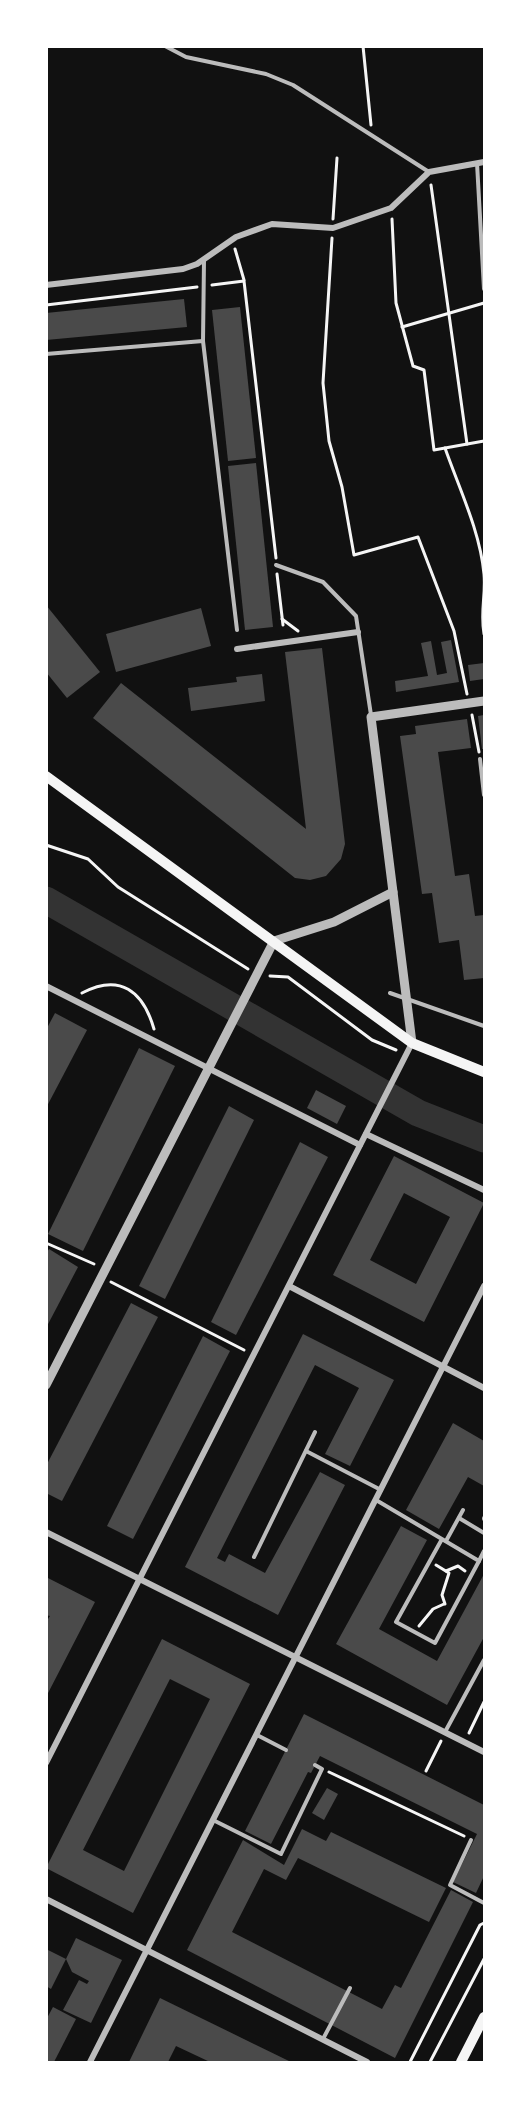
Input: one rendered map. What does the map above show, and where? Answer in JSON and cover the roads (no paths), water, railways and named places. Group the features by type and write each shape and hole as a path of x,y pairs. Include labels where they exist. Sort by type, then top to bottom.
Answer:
{"main road":[{"path":"46,776 412,1043 484,1072"},
{"path":"461,2062 484,2017"}],"street":[{"path":"46,285 183,269 204,259 232,239 272,224 333,228 391,208 429,172 484,162"},
{"path":"237,649 358,632"},
{"path":"46,1763 412,1043 371,717 484,701"},
{"path":"46,1385 274,941 334,922 393,892"},
{"path":"46,986 208,1070 361,1144"},
{"path":"366,1134 484,1190"},
{"path":"289,1286 484,1388"},
{"path":"90,2062 484,1286"},
{"path":"46,1532 484,1752"},
{"path":"46,1899 322,2040 358,2061 367,2062"}],"lane":[{"path":"165,46 186,57 266,74 293,85 429,172"},
{"path":"477,163 484,290"},
{"path":"204,259 203,341 237,630"},
{"path":"46,354 203,341"},
{"path":"276,565 323,582 356,616 371,717"},
{"path":"480,759 484,795"},
{"path":"390,993 484,1026"},
{"path":"254,1557 315,1432"},
{"path":"306,1451 381,1490"},
{"path":"376,1500 479,1561"},
{"path":"463,1510 430,1561 396,1622 435,1643 484,1551"},
{"path":"459,1518 484,1533"},
{"path":"445,1732 484,1660"},
{"path":"257,1735 286,1750"},
{"path":"213,1820 280,1854 322,1769 315,1765"},
{"path":"471,1840 450,1885 484,1903"},
{"path":"322,2040 350,1988"}],"waterway":[{"path":"46,900 418,1113 484,1139"}]}
